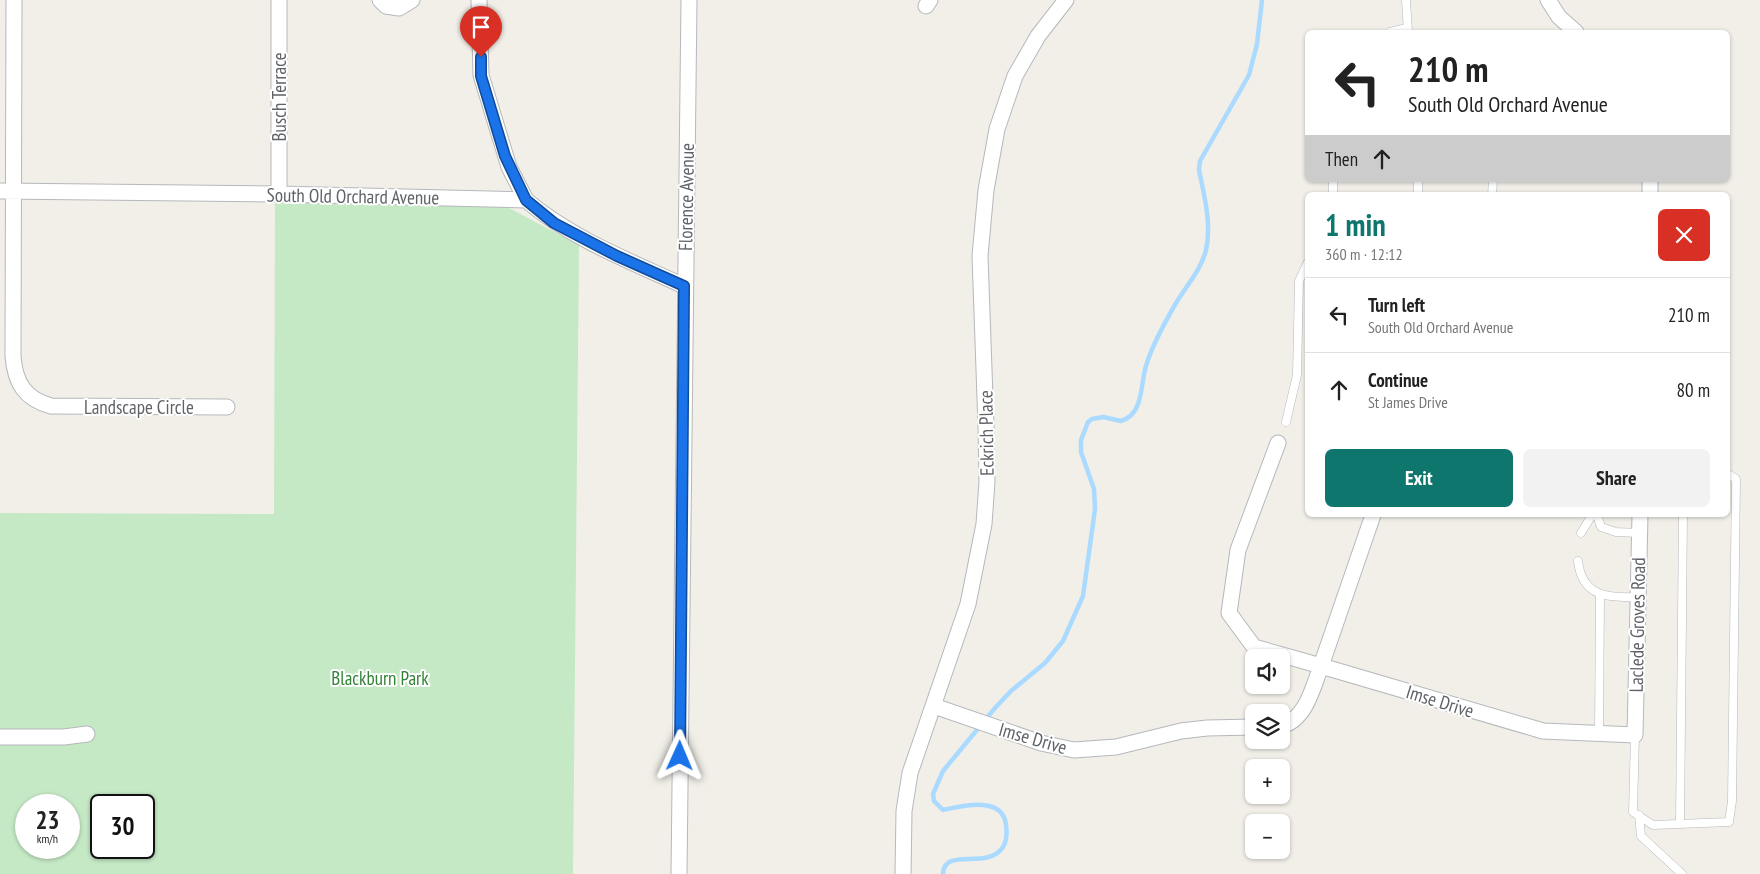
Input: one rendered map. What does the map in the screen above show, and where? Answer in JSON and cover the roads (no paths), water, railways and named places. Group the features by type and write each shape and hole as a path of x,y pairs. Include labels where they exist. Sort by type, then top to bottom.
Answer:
{"street":[{"path":"7,191 14,0"},
{"name":"Busch Terrace","path":"279,0 279,194"},
{"path":"380,0 386,6 399,8 412,0"},
{"path":"479,0 481,76 505,156 526,200 554,223 617,256 684,286"},
{"name":"Florence Avenue","path":"679,874 684,286 689,0"},
{"name":"Eckrich Place","path":"903,874 904,812 910,773 968,604 984,524 987,482 980,256 986,190 997,129 1015,76 1038,36 1066,0"},
{"path":"1548,0 1559,17 1574,30"},
{"name":"South Old Orchard Avenue","path":"7,191 279,194 526,200"},
{"name":"Landscape Circle","path":"7,191 14,366 20,386 26,394 37,402 51,406 227,407"},
{"path":"1278,443 1238,550 1230,612 1254,647 1321,666"},
{"path":"1290,722 1303,710 1321,666 1372,517"},
{"name":"Laclede Groves Road","path":"1635,736 1640,517"},
{"name":"Imse Drive","path":"1321,666 1543,731 1635,736"},
{"name":"Imse Drive","path":"934,706 1041,743 1074,750 1116,747 1181,731 1245,727"},
{"path":"0,737 64,737 87,734"}],"lane":[{"path":"1406,0 1408,30"},
{"path":"1286,422 1297,375 1299,281 1305,268"},
{"path":"1635,736 1633,812 1653,825 1729,822 1732,801 1736,479 1730,475"},
{"path":"1581,533 1591,517"},
{"path":"1597,517 1601,527 1608,531 1640,533"},
{"path":"1680,824 1683,517"},
{"path":"1578,561 1583,580 1600,594 1611,598 1638,597"},
{"path":"1599,734 1600,594"},
{"path":"1639,815 1641,836 1682,874"}],"waterway":[{"path":"943,874 945,866 951,861 987,857 996,854 1003,847 1006,825 998,809 990,806 970,805 943,810 934,801 933,794 943,771 995,708 1011,691 1045,663 1063,641 1083,596 1095,509 1094,489 1081,452 1081,440 1088,422 1092,419 1103,417 1121,421 1134,412 1140,398 1146,366 1155,342 1204,257 1208,230 1207,210 1199,170 1200,161 1249,75 1257,44 1262,0"}],"park label":[{"name":"Blackburn Park","path":"380,678"}]}
